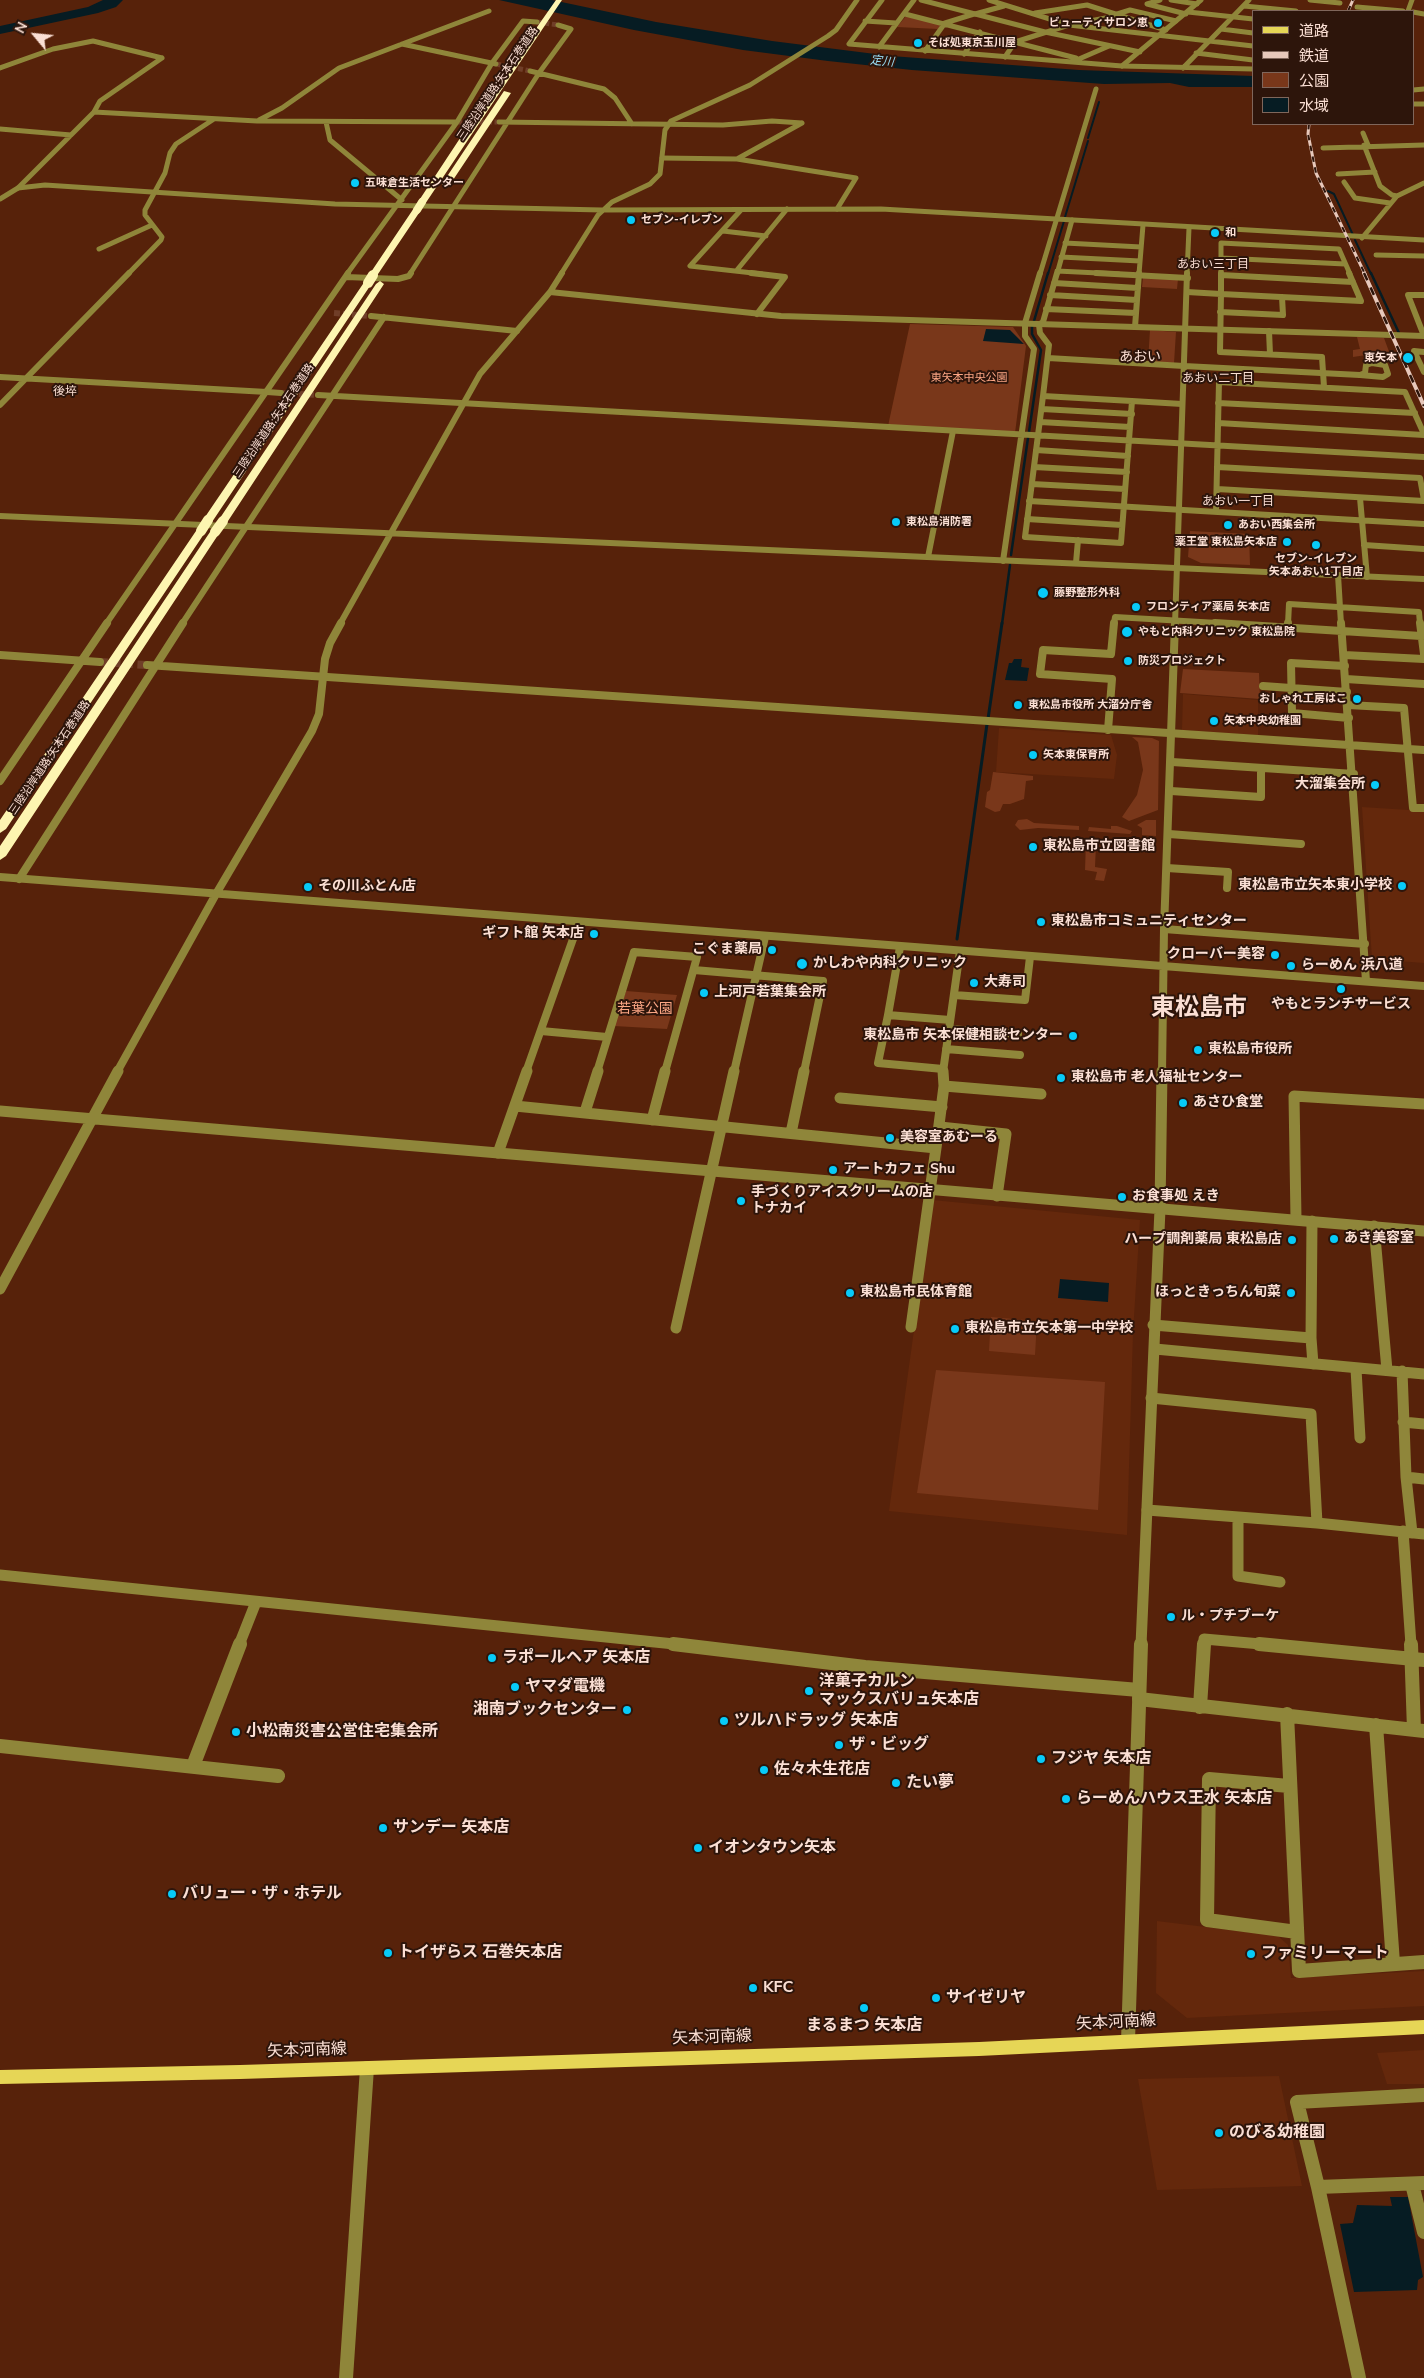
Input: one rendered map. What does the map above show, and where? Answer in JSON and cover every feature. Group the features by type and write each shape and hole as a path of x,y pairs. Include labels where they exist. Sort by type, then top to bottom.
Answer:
{"highway":[{"name":"三陸沿岸道路;矢本石巻道路","path":"0,829 541,22 559,0"},
{"name":"三陸沿岸道路;矢本石巻道路","path":"531,56 555,24 569,0"},
{"name":"三陸沿岸道路;矢本石巻道路","path":"520,72 528,68"},
{"name":"三陸沿岸道路;矢本石巻道路","path":"423,219 509,89"},
{"name":"三陸沿岸道路;矢本石巻道路","path":"0,856 390,268"}],"main road":[{"name":"矢本河南線","path":"0,2077 979,2049 1424,2027"}],"street":[{"path":"0,1289 91,1119 216,894 312,731 319,714 325,659 330,643 480,374 550,292 602,210 616,200 654,181 661,170 668,124 680,115 750,84 814,46 836,30 856,0"},
{"path":"882,0 849,44 1081,63 1090,62"},
{"path":"879,47 914,0"},
{"path":"921,0 931,1 1045,32 1140,52"},
{"path":"989,0 1069,25 1252,46"},
{"path":"1160,0 1146,4 1187,13 1252,19"},
{"path":"1171,0 1197,4"},
{"path":"1122,66 1201,0"},
{"path":"1183,68 1250,0"},
{"path":"1310,0 1340,2"},
{"path":"1360,0 1356,9 1380,10"},
{"path":"1031,14 1087,5 1166,30"},
{"path":"925,51 945,23 1004,6"},
{"path":"1244,6 1279,10"},
{"path":"1005,57 1014,42 1069,25 1130,10 1176,22"},
{"path":"257,121 282,108 339,68 489,11"},
{"path":"905,14 1090,62 1122,66 1252,69"},
{"path":"0,781 175,524 325,312 346,277 457,122 523,21 541,22"},
{"path":"865,21 896,24"},
{"path":"1104,29 1139,23"},
{"path":"346,277 398,279 409,276 540,73 571,29 555,24"},
{"path":"1221,29 1252,32"},
{"path":"964,54 980,32"},
{"path":"0,68 53,49 93,41 162,58 100,101 94,112 18,188 0,199"},
{"path":"402,44 494,64"},
{"path":"1078,58 1109,46"},
{"path":"1196,54 1252,60"},
{"path":"528,68 604,90 616,98 632,124"},
{"path":"1003,561 1034,348 1025,336 1025,323 1096,89"},
{"path":"94,112 257,121 457,122"},
{"path":"0,405 161,240 145,215 144,210 156,192 165,173 170,153 176,144 214,119"},
{"path":"499,122 723,125 772,121 802,123 778,138 736,159"},
{"path":"326,122 330,140 400,203"},
{"path":"0,129 71,135"},
{"path":"1363,133 1380,186 1392,195 1397,196"},
{"path":"1323,148 1366,145 1424,145"},
{"path":"662,158 736,159 856,178 837,209"},
{"path":"1338,174 1375,172"},
{"path":"1344,182 1355,198 1390,203"},
{"path":"1362,238 1397,196 1424,184"},
{"path":"18,188 46,185 335,204 400,203 453,208 910,210 1190,228 1424,240"},
{"path":"737,270 787,209"},
{"path":"741,210 724,232 690,266 785,277 757,314"},
{"path":"1072,220 1041,324 1040,333 1049,345 1048,358 1024,537 1121,543 1132,401"},
{"path":"99,249 152,225"},
{"path":"1135,327 1143,225"},
{"path":"1128,2041 1139,1695 1151,1398 1155,1349 1153,1325 1160,1209 1164,929 1171,791 1176,567 1190,228"},
{"path":"724,232 766,236"},
{"path":"1280,233 1280,245"},
{"path":"1065,243 1141,247"},
{"path":"1187,292 1221,294 1361,301 1339,249 1221,243 1221,294 1220,352 1322,357 1324,387"},
{"path":"1376,254 1424,256"},
{"path":"1061,257 1140,260"},
{"path":"1221,258 1345,264"},
{"path":"1057,271 1188,278"},
{"path":"1221,276 1353,282"},
{"path":"1054,283 1138,288"},
{"path":"550,292 757,314 1424,336 1408,294 1424,295"},
{"path":"1050,295 1137,300"},
{"path":"1220,312 1283,315 1282,297"},
{"path":"1046,309 1136,313"},
{"path":"371,316 517,331"},
{"path":"19,879 151,666 247,528 334,397 384,317"},
{"path":"1269,331 1270,354"},
{"path":"1424,352 1414,351 1424,372"},
{"path":"1048,358 1360,375"},
{"path":"0,377 281,393"},
{"path":"1216,512 1218,403 1219,382 1405,392 1424,435 1218,423"},
{"path":"318,396 1424,457"},
{"path":"1043,396 1182,404"},
{"path":"1218,403 1415,413"},
{"path":"1042,409 1132,414"},
{"path":"1040,422 1130,427"},
{"path":"928,558 953,431"},
{"path":"1036,450 1128,456"},
{"path":"1034,467 1127,472"},
{"path":"1217,467 1420,478 1424,500 1217,489"},
{"path":"1032,484 1125,489"},
{"path":"1360,498 1367,577"},
{"path":"1029,501 1424,524"},
{"path":"0,516 1424,579"},
{"path":"1027,519 1122,525"},
{"path":"1076,564 1078,540"},
{"path":"1364,546 1424,549"},
{"path":"1338,575 1350,745 1354,774 1366,981"},
{"path":"1288,628 1289,604 1419,612 1424,654"},
{"path":"1108,730 1112,679 1040,674 1043,650 1112,654 1115,617 1342,632 1423,642"},
{"path":"0,655 100,662"},
{"path":"1344,655 1424,659"},
{"path":"1345,666 1291,663 1292,714 1348,718"},
{"path":"151,666 1424,750"},
{"path":"1346,679 1424,684"},
{"path":"1263,686 1347,692"},
{"path":"1348,705 1404,708 1413,808 1424,808"},
{"path":"1172,762 1354,774"},
{"path":"1171,791 1261,797 1261,768"},
{"path":"1169,834 1301,844"},
{"path":"1167,868 1228,872 1228,888"},
{"path":"0,877 1424,986"},
{"path":"498,1153 579,922"},
{"path":"1164,929 1365,944"},
{"path":"676,1328 710,1171 765,936"},
{"path":"900,946 878,1063 943,1069"},
{"path":"911,1327 940,1127 944,1086 942,1080 943,1069 960,951"},
{"path":"585,1112 634,952 697,958 652,1120"},
{"path":"954,996 1025,1000 1030,957"},
{"path":"694,970 823,981 791,1133"},
{"path":"888,1015 1018,1034"},
{"path":"541,1031 607,1038"},
{"path":"946,1050 1020,1055"},
{"path":"944,1086 1041,1094"},
{"path":"1296,1219 1294,1096 1424,1104"},
{"path":"840,1098 942,1107"},
{"path":"514,1106 936,1148"},
{"path":"0,1111 997,1196 1312,1220 1424,1231"},
{"path":"940,1127 1006,1134 997,1196"},
{"path":"1312,1220 1311,1338 1313,1364"},
{"path":"1374,1226 1387,1370"},
{"path":"1153,1325 1311,1338"},
{"path":"1155,1349 1424,1374"},
{"path":"1356,1369 1360,1438"},
{"path":"0,1576 604,1636 865,1667 1139,1695 1200,1707 1287,1714 1419,1730 1413,1533 1406,1477 1402,1371"},
{"path":"1151,1398 1311,1414 1317,1523"},
{"path":"1403,1422 1424,1424"},
{"path":"1406,1477 1424,1479"},
{"path":"1147,1510 1317,1523 1413,1533"},
{"path":"1238,1517 1238,1576 1280,1582"},
{"path":"193,1766 256,1602"},
{"path":"1200,1707 1204,1639 1418,1660"},
{"path":"1287,1714 1299,1970 1424,1962"},
{"path":"1376,1725 1393,1963"},
{"path":"0,1746 278,1776"},
{"path":"1290,1786 1209,1779 1206,1920 1297,1932"},
{"path":"346,2378 367,2068"},
{"path":"1359,2378 1318,2187 1297,2102 1424,2095"},
{"path":"1318,2187 1418,2183 1424,2232"}],"shaded area":[{"path":"1183,694 1258,700 1258,735 1182,730"},
{"path":"999,728 1111,735 1117,755 1114,779 996,772"},
{"name":"東松島市立矢本東小学校","path":"1362,807 1424,811 1424,963 1372,959"},
{"name":"東松島市立矢本第一中学校","path":"932,1200 1140,1220 1133,1333 1127,1535 889,1511"},
{"path":"1157,1921 1278,1936 1288,1945 1291,1978 1424,1971 1424,2006 1187,2018 1156,1993"},
{"path":"1424,2050 1424,2084 1387,2084 1377,2053"},
{"name":"のびる幼稚園","path":"1279,2076 1302,2186 1157,2190 1138,2079"}],"green space":[{"path":"907,15 941,24 938,29 897,27"},
{"path":"1143,278 1178,279 1177,289 1142,287"},
{"name":"東矢本中央公園","path":"910,324 1013,327 1026,346 1015,433 888,426"},
{"path":"1150,330 1176,332 1174,363 1148,362"},
{"path":"1357,337 1384,338 1391,357 1373,354 1353,357 1353,350 1360,349"},
{"path":"1190,531 1249,534 1250,565 1201,563 1188,557"},
{"path":"1183,669 1259,673 1260,699 1180,693"},
{"path":"1132,737 1152,738 1159,741 1158,810 1129,821 1122,817 1137,795 1143,770 1138,742"},
{"path":"993,772 1033,776 1033,780 1026,781 1024,799 1010,804 1003,804 1000,811 995,812 985,807"},
{"path":"1027,819 1034,823 1079,826 1079,830 1038,828 1020,830 1015,825 1018,820"},
{"path":"1146,820 1156,820 1156,836 1142,835 1142,828 1137,825"},
{"path":"1111,826 1132,831 1130,834 1088,831 1089,827 1111,829"},
{"path":"1098,839 1107,841 1106,844 1096,844 1095,867 1107,869 1104,881 1095,880 1097,872 1085,870 1086,841 1097,842"},
{"name":"若葉公園","path":"626,991 677,995 667,1029 614,1026"},
{"path":"991,1317 1037,1321 1035,1355 989,1351"},
{"path":"936,1370 1105,1382 1098,1510 917,1493"}],"water":[{"path":"103,0 123,0 116,7 98,13 0,34 0,26 88,7"},
{"name":"定川","path":"499,0 552,0 656,22 772,41 891,56 1079,70 1252,76 1252,87 1189,87 1170,83 1104,84 912,70 743,50 634,30"},
{"path":"986,329 1010,330 1024,344 983,341"},
{"path":"1014,659 1022,659 1021,667 1029,668 1027,681 1005,680 1009,663 1012,663"},
{"path":"1060,1279 1109,1283 1108,1302 1058,1298"},
{"path":"1390,2197 1408,2197 1423,2277 1418,2280 1417,2290 1354,2292 1340,2224 1353,2223 1357,2205 1392,2206"}],"waterway":[{"path":"1088,138 1099,102"},
{"path":"1065,217 1088,141"},
{"path":"1328,191 1334,194 1353,235"},
{"path":"1048,274 1064,221"},
{"path":"1355,240 1371,274"},
{"path":"1034,321 1048,273"},
{"path":"1371,273 1399,333"},
{"path":"1029,432 1041,350 1032,334 1032,326"},
{"path":"1011,555 1028,438"},
{"path":"1002,624 1010,565"},
{"path":"988,719 1002,623"},
{"path":"957,939 987,724"}],"tunnel":[{"path":"537,22 558,25"},
{"path":"496,64 530,71"},
{"path":"457,122 499,122"},
{"path":"334,313 371,316"},
{"path":"281,393 318,395"},
{"path":"100,662 147,665"}],"railway":[{"path":"1348,10 1353,0"},
{"path":"1309,125 1308,134 1316,173 1365,274"},
{"path":"1364,273 1424,406"}],"place":[{"name":"ビューティサロン恵","path":"1158,23"},
{"name":"そば処東京玉川屋","path":"918,43"},
{"name":"五味倉生活センター","path":"355,183"},
{"name":"セブン-イレブン","path":"631,220"},
{"name":"和","path":"1215,233"},
{"name":"東矢本","path":"1408,358"},
{"name":"東松島消防署","path":"896,522"},
{"name":"あおい西集会所","path":"1228,525"},
{"name":"薬王堂 東松島矢本店","path":"1287,542"},
{"name":"セブン-イレブン 矢本あおい1丁目店","path":"1316,545"},
{"name":"藤野整形外科","path":"1043,593"},
{"name":"フロンティア薬局 矢本店","path":"1136,607"},
{"name":"やもと内科クリニック 東松島院","path":"1127,632"},
{"name":"防災プロジェクト","path":"1128,661"},
{"name":"おしゃれ工房はこ","path":"1357,699"},
{"name":"東松島市役所 大溜分庁舎","path":"1018,705"},
{"name":"矢本中央幼稚園","path":"1214,721"},
{"name":"矢本東保育所","path":"1033,755"},
{"name":"大溜集会所","path":"1375,785"},
{"name":"東松島市立図書館","path":"1033,847"},
{"name":"東松島市立矢本東小学校","path":"1402,886"},
{"name":"その川ふとん店","path":"308,887"},
{"name":"東松島市コミュニティセンター","path":"1041,922"},
{"name":"ギフト館 矢本店","path":"594,934"},
{"name":"こぐま薬局","path":"772,950"},
{"name":"クローバー美容","path":"1275,955"},
{"name":"かしわや内科クリニック","path":"802,964"},
{"name":"らーめん 浜八道","path":"1291,966"},
{"name":"大寿司","path":"974,983"},
{"name":"やもとランチサービス","path":"1341,989"},
{"name":"上河戸若葉集会所","path":"704,993"},
{"name":"東松島市 矢本保健相談センター","path":"1073,1036"},
{"name":"東松島市役所","path":"1198,1050"},
{"name":"東松島市 老人福祉センター","path":"1061,1078"},
{"name":"あさひ食堂","path":"1183,1103"},
{"name":"美容室あむーる","path":"890,1138"},
{"name":"アートカフェ Shu","path":"833,1170"},
{"name":"お食事処 えき","path":"1122,1197"},
{"name":"手づくりアイスクリームの店 トナカイ","path":"741,1201"},
{"name":"あき美容室","path":"1334,1239"},
{"name":"ハープ調剤薬局 東松島店","path":"1292,1240"},
{"name":"東松島市民体育館","path":"850,1293"},
{"name":"ほっときっちん旬菜","path":"1291,1293"},
{"name":"東松島市立矢本第一中学校","path":"955,1329"},
{"name":"ル・プチブーケ","path":"1171,1617"},
{"name":"ラポールヘア 矢本店","path":"492,1658"},
{"name":"ヤマダ電機","path":"515,1687"},
{"name":"洋菓子カルン マックスバリュ矢本店","path":"809,1691"},
{"name":"湘南ブックセンター","path":"627,1710"},
{"name":"ツルハドラッグ 矢本店","path":"724,1721"},
{"name":"小松南災害公営住宅集会所","path":"236,1732"},
{"name":"ザ・ビッグ","path":"839,1745"},
{"name":"フジヤ 矢本店","path":"1041,1759"},
{"name":"佐々木生花店","path":"764,1770"},
{"name":"たい夢","path":"896,1783"},
{"name":"らーめんハウス王水 矢本店","path":"1066,1799"},
{"name":"サンデー 矢本店","path":"383,1828"},
{"name":"イオンタウン矢本","path":"698,1848"},
{"name":"バリュー・ザ・ホテル","path":"172,1894"},
{"name":"トイザらス 石巻矢本店","path":"388,1953"},
{"name":"ファミリーマート","path":"1251,1954"},
{"name":"KFC","path":"753,1988"},
{"name":"サイゼリヤ","path":"936,1998"},
{"name":"まるまつ 矢本店","path":"864,2008"},
{"name":"のびる幼稚園","path":"1219,2133"}],"district":[{"name":"あおい三丁目","path":"1213,265"},
{"name":"あおい","path":"1140,358"},
{"name":"あおい二丁目","path":"1218,379"},
{"name":"後埣","path":"65,392"},
{"name":"あおい一丁目","path":"1238,502"},
{"name":"東松島市","path":"1199,1009"}]}
